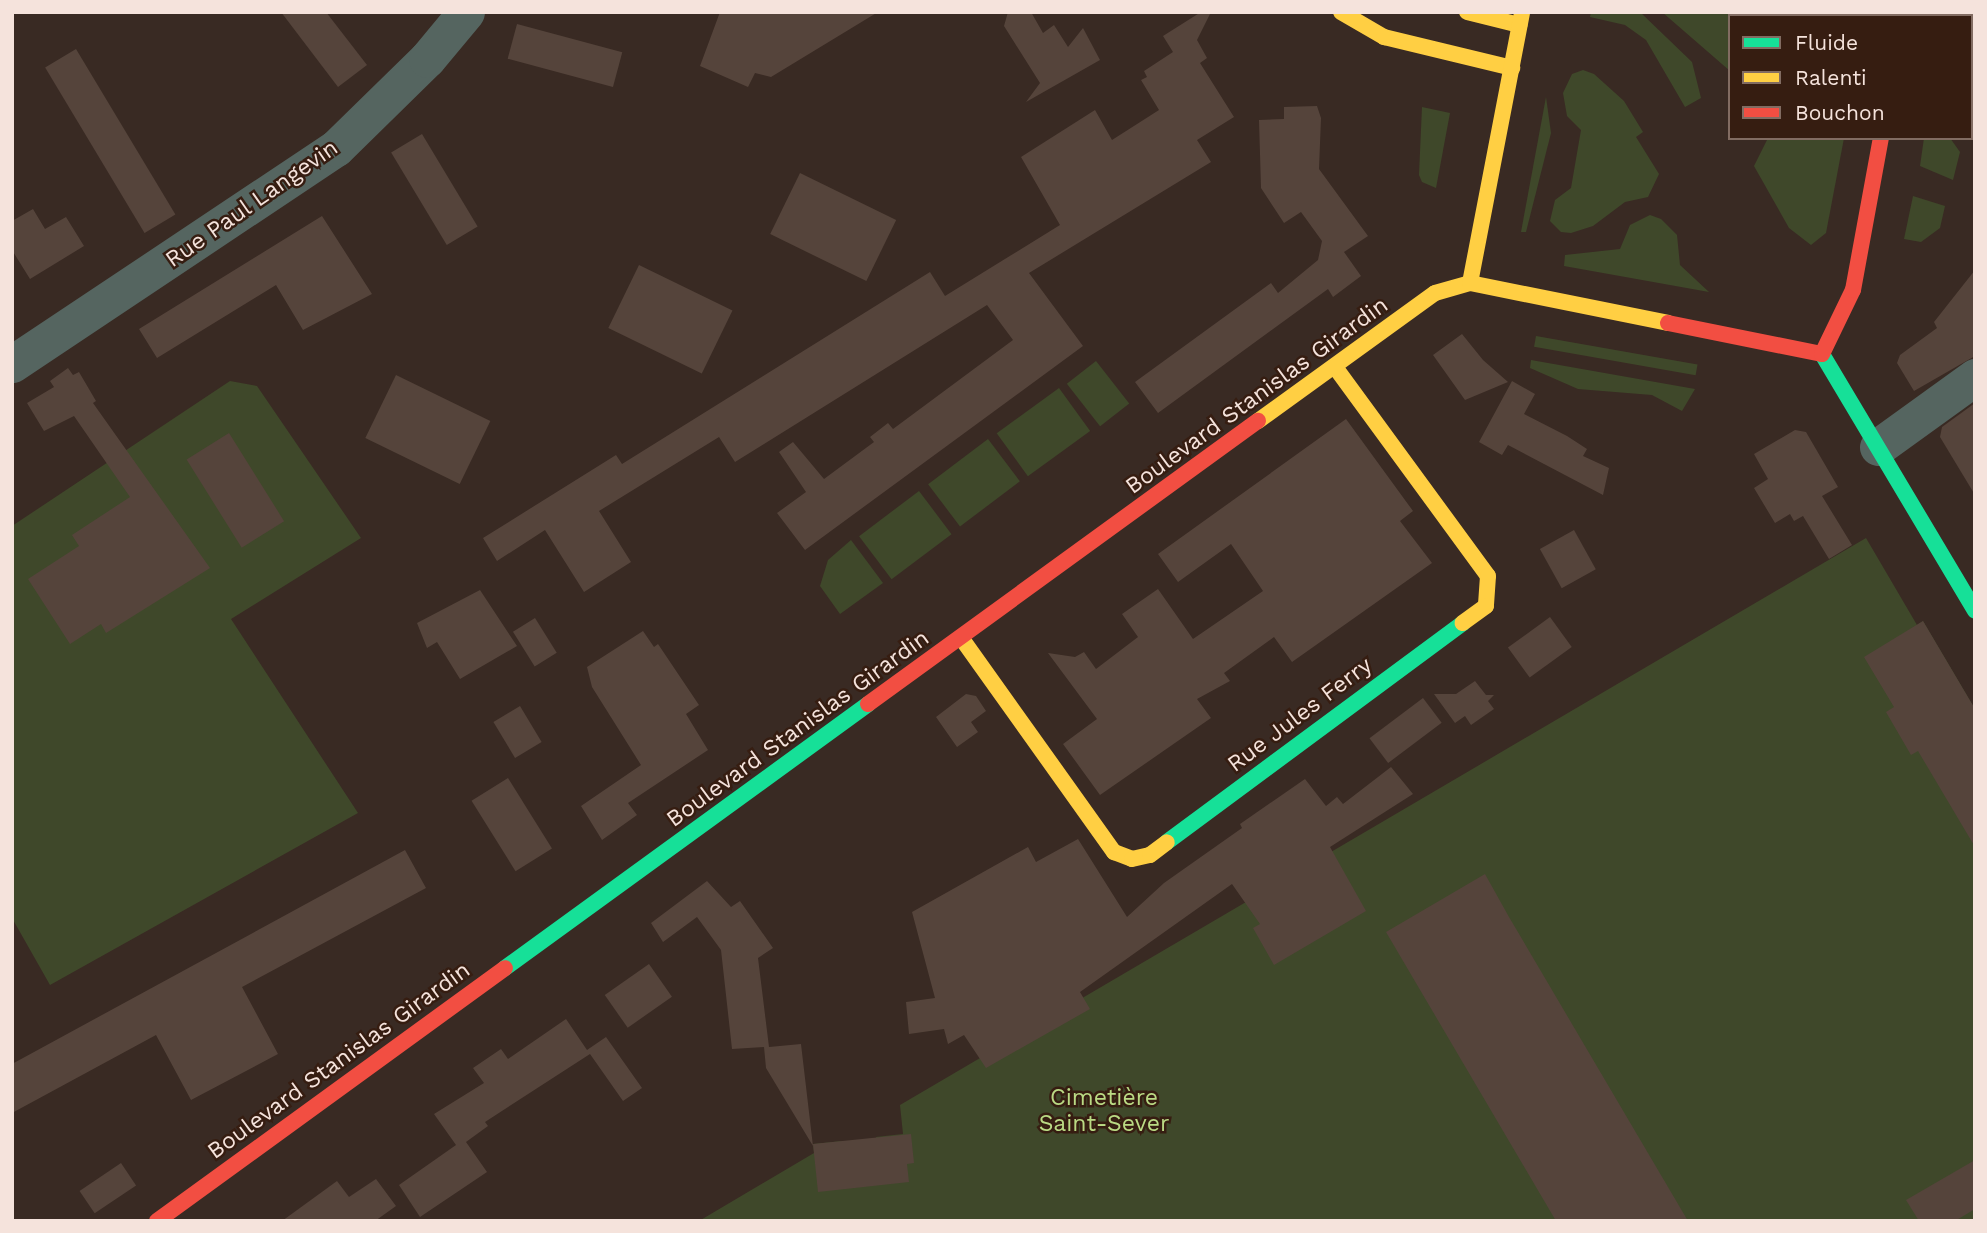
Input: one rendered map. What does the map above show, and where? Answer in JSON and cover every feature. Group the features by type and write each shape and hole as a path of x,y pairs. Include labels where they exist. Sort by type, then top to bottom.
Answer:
{"main road":[{"path":"1341,12 1384,37 1512,68"},
{"path":"1467,12 1521,19 1470,283 1822,354 1975,611"},
{"path":"1822,354 1853,290 1881,140"},
{"name":"Boulevard Stanislas Girardin","path":"157,1221 1435,293 1470,283"},
{"name":"Rue Jules Ferry","path":"962,639 1114,852 1132,859 1150,855 1486,606 1488,576 1335,367"}],"street":[{"name":"Rue Paul Langevin","path":"12,365 336,148 428,60 466,12"},
{"path":"1878,447 1975,377"}],"green space":[{"path":"1591,12 1640,12 1692,62 1701,98 1685,107 1646,40 1625,25 1590,17"},
{"path":"1662,12 1817,12 1728,14 1728,69"},
{"path":"1583,70 1594,74 1624,101 1643,132 1636,137 1659,174 1648,197 1625,202 1593,226 1571,233 1561,232 1550,221 1555,200 1571,188 1581,130 1567,116 1563,93 1572,74"},
{"path":"1546,97 1551,133 1526,232 1521,232"},
{"path":"1422,107 1450,113 1436,188 1422,182 1419,175"},
{"path":"1767,140 1844,140 1826,233 1811,245 1789,228 1754,166"},
{"path":"1924,140 1951,140 1960,152 1953,180 1920,166"},
{"path":"1913,196 1945,206 1940,228 1921,242 1904,239"},
{"path":"1650,215 1661,219 1677,235 1680,265 1709,292 1564,266 1565,255 1620,249 1630,225"},
{"path":"1536,336 1698,364 1696,375 1534,347"},
{"path":"1531,360 1695,389 1682,411 1652,395 1578,389 1530,368"},
{"path":"1096,361 1129,404 1100,426 1067,384"},
{"path":"230,381 257,386 361,538 231,619 358,813 50,985 12,918 12,526"},
{"path":"1059,388 1090,431 1028,476 997,433"},
{"path":"988,439 1020,481 960,526 928,484"},
{"path":"919,491 951,534 892,579 859,536"},
{"name":"Cimetière Saint-Sever","path":"1866,538 1917,625 1923,621 1975,709 1975,1221 699,1221 814,1153 813,1144 842,1141 844,1159 878,1155 876,1137 903,1134 900,1105"},
{"path":"851,540 883,583 840,614 820,586 828,560"}],"building":[{"path":"281,12 326,12 367,65 338,87"},
{"path":"720,12 878,12 771,77 755,73 748,87 700,66"},
{"path":"1008,12 1031,12 1043,33 1054,25 1068,47 1083,28 1100,60 1026,102 1040,83 1004,26"},
{"path":"1201,12 1211,12 1197,40 1207,58 1200,63 1234,117 1197,140 1211,162 1029,273 1083,346 805,550 777,513 806,492 779,452 793,442 824,479 874,442 870,437 888,423 893,429 1013,340 987,305 735,462 719,437 599,511 631,562 584,592 545,530 497,561 483,538 616,455 622,464 930,272 945,296 1060,225 1021,157 1095,110 1112,140 1159,110 1141,80 1147,77 1144,71 1173,52 1163,36"},
{"path":"517,24 622,52 613,87 508,59"},
{"path":"76,49 175,214 145,233 45,68"},
{"path":"1317,106 1321,118 1319,169 1368,236 1344,252 1361,276 1333,297 1328,289 1158,413 1135,382 1271,283 1278,293 1318,260 1322,241 1301,212 1284,223 1261,188 1259,120 1284,119 1284,107"},
{"path":"422,134 478,227 447,245 391,153"},
{"path":"800,173 896,220 866,281 770,234"},
{"path":"33,209 45,229 66,217 84,246 30,279 12,250 12,221"},
{"path":"322,216 372,294 303,330 276,285 157,358 139,329"},
{"path":"639,265 732,311 702,374 608,328"},
{"path":"1975,270 1975,356 1914,391 1897,363 1900,355 1937,328 1934,322"},
{"path":"1462,334 1483,360 1508,382 1465,400 1433,355"},
{"path":"68,368 73,375 79,372 96,401 93,403 210,568 106,633 101,624 70,644 28,579 79,546 72,535 130,497 74,416 44,431 27,403 54,387 50,381"},
{"path":"396,375 490,421 460,484 365,438"},
{"path":"1512,381 1535,394 1524,414 1567,436 1587,449 1583,456 1609,468 1603,495 1508,445 1502,455 1479,442"},
{"path":"1975,403 1975,495 1940,437 1942,427"},
{"path":"1346,419 1413,511 1400,521 1432,563 1292,662 1274,637 1224,673 1230,681 1197,699 1211,718 1100,795 1063,744 1097,719 1048,653 1075,657 1084,652 1096,669 1138,637 1122,614 1158,589 1193,639 1263,591 1231,544 1178,582 1158,554"},
{"path":"1795,430 1806,432 1838,487 1822,496 1852,545 1829,559 1803,516 1794,521 1790,514 1775,523 1754,488 1768,479 1754,454"},
{"path":"229,433 284,521 242,548 187,459"},
{"path":"1574,530 1596,569 1562,588 1540,549"},
{"path":"480,590 517,646 460,679 437,642 427,648 417,623"},
{"path":"1550,617 1572,647 1530,677 1508,648"},
{"path":"535,618 557,653 535,667 513,632"},
{"path":"1923,621 1975,709 1975,847 1918,751 1911,755 1886,712 1894,707 1864,657"},
{"path":"643,631 654,647 658,644 699,705 686,714 708,750 628,803 637,815 602,840 581,806 641,765 592,687 587,667"},
{"path":"1475,681 1486,695 1494,695 1488,701 1494,709 1471,725 1465,716 1455,723 1434,694 1456,694"},
{"path":"966,694 976,696 986,711 971,722 978,732 957,747 936,717"},
{"path":"1423,698 1442,723 1388,763 1369,738"},
{"path":"520,706 542,742 515,758 493,722"},
{"path":"1391,767 1413,794 1330,847 1366,911 1274,965 1253,928 1260,924 1232,884 1080,992 1090,1009 986,1068 964,1035 948,1044 944,1029 909,1034 906,1002 935,998 912,912 1028,847 1036,862 1078,839 1127,917 1164,883 1242,828 1240,824 1305,779 1326,806 1337,797 1343,804"},
{"path":"508,778 552,848 516,871 472,801"},
{"path":"405,850 426,888 242,987 278,1054 191,1100 156,1035 12,1113 12,1064"},
{"path":"1485,874 1688,1221 1556,1221 1386,932"},
{"path":"707,881 731,907 740,901 773,948 758,958 769,1047 801,1044 813,1146 766,1068 764,1047 732,1049 721,950 697,917 663,942 651,923"},
{"path":"649,964 672,997 628,1028 605,995"},
{"path":"566,1019 587,1050 606,1037 642,1088 623,1101 590,1054 485,1122 488,1126 466,1142 487,1172 420,1217 399,1185 456,1145 434,1114 484,1083 473,1068 501,1049 508,1059"},
{"path":"911,1134 914,1163 907,1164 909,1182 818,1192 813,1144"},
{"path":"1975,1160 1975,1209 1955,1221 1919,1221 1906,1200"},
{"path":"121,1163 136,1185 95,1213 80,1191"},
{"path":"376,1179 396,1206 375,1221 282,1221 337,1181 349,1197"}],"traffic: fast":[{"path":"1822,354 1975,611"},
{"path":"1167,842 1463,623"},
{"path":"505,968 868,704"}],"traffic: slow":[{"path":"1341,12 1384,37 1512,68"},
{"path":"1467,12 1519,25"},
{"path":"1470,283 1522,12"},
{"path":"1258,421 1435,293 1470,283 1668,323"},
{"path":"1335,367 1488,576 1486,606 1463,623"},
{"path":"962,639 1114,852 1132,859 1150,855 1167,842"}],"traffic: jam":[{"path":"1822,354 1853,290 1881,140"},
{"path":"1668,323 1822,354"},
{"path":"868,704 1258,421"},
{"path":"157,1221 505,968"}]}
